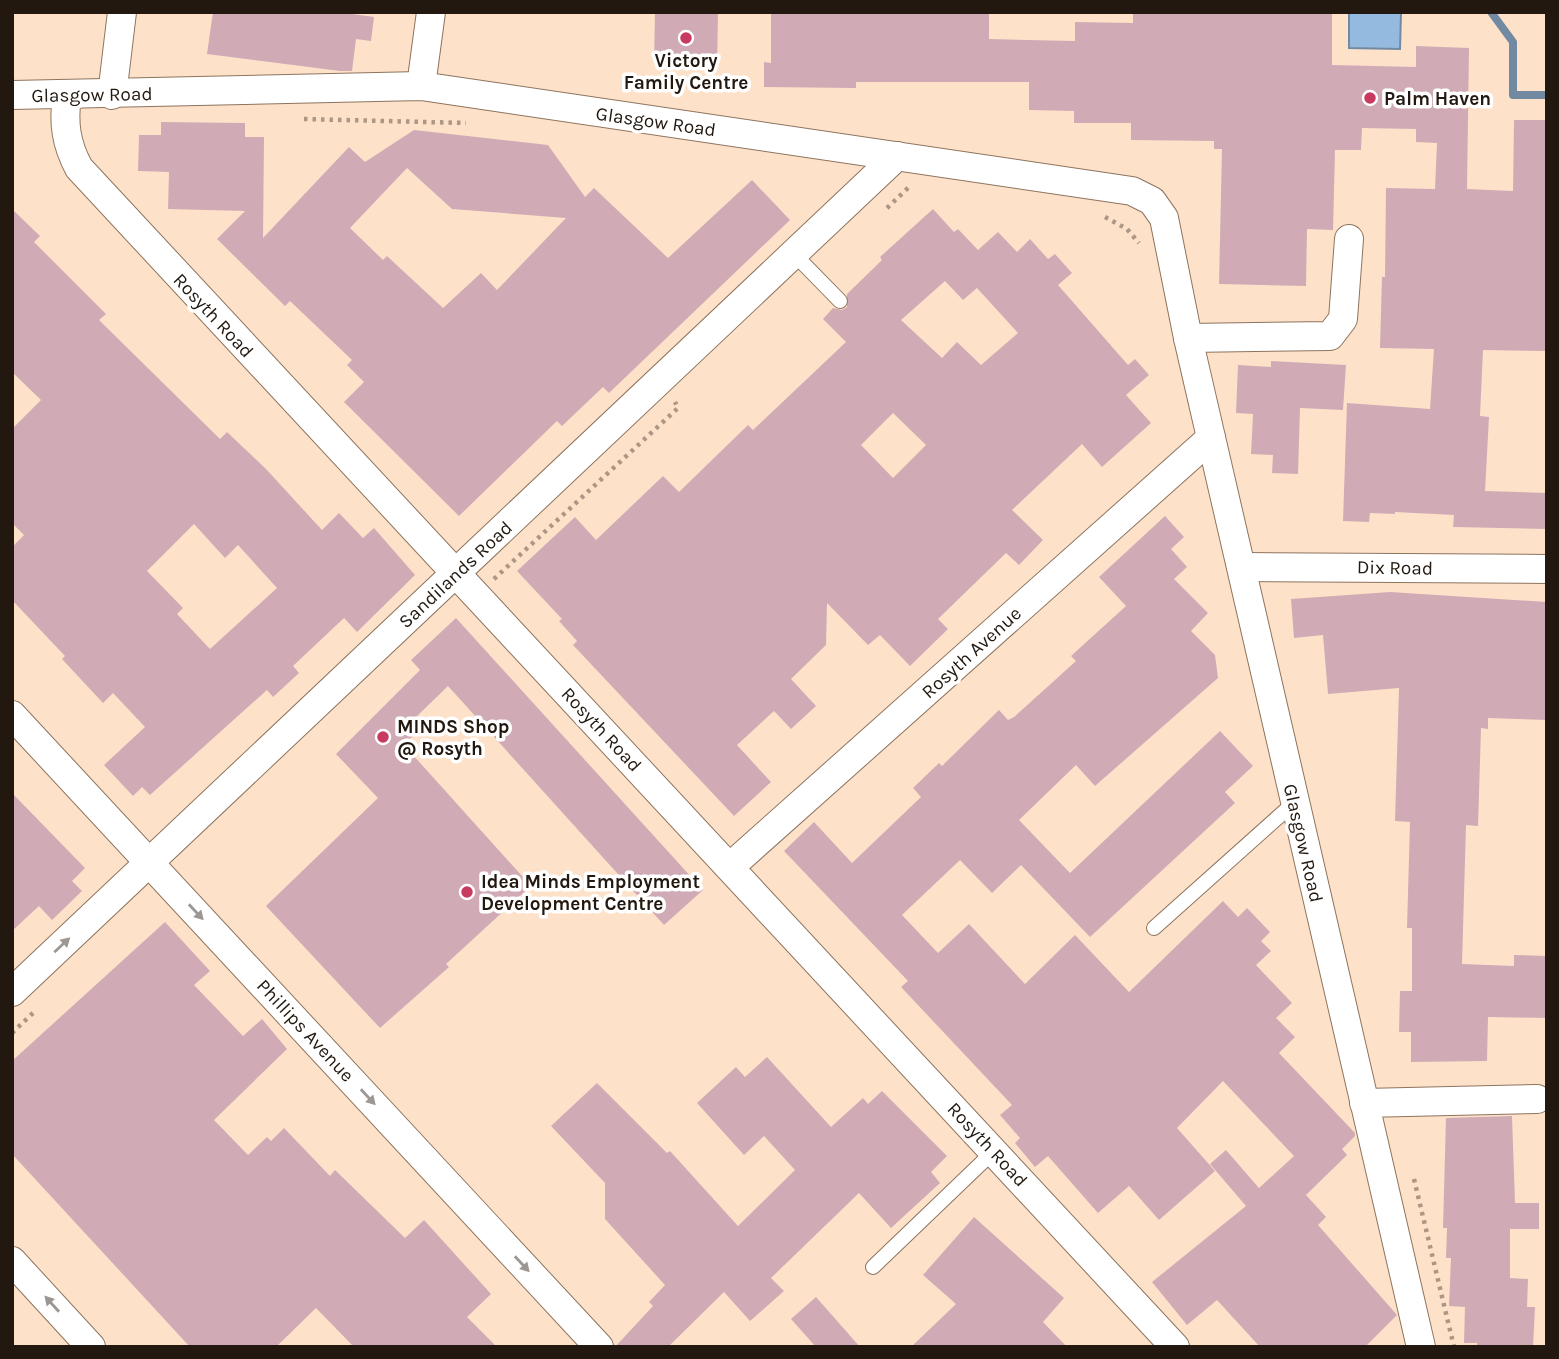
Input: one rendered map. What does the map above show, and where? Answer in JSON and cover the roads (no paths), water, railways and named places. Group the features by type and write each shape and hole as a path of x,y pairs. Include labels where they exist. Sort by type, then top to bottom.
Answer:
{"street":[{"path":"112,95 122,12"},
{"path":"421,86 431,12"},
{"name":"Glasgow Road","path":"12,95 67,96 421,86 1132,191 1152,201 1164,218 1188,338 1421,1347"},
{"name":"Rosyth Road","path":"67,96 64,118 69,150 79,168 731,866 1175,1347"},
{"name":"Sandilands Road","path":"12,992 897,156"},
{"path":"1188,338 1330,336 1343,319 1349,239"},
{"name":"Rosyth Avenue","path":"731,866 1211,438"},
{"name":"Dix Road","path":"1242,567 1547,569"},
{"name":"Phillips Avenue","path":"12,715 599,1347"},
{"path":"1364,1103 1537,1099"},
{"path":"12,1261 91,1347"}],"lane":[{"path":"794,254 840,302"},
{"path":"1154,928 1295,802"},
{"path":"873,1267 994,1151"}],"water":[{"path":"1349,12 1401,12 1400,49 1349,48"}],"waterway":[{"path":"1491,12 1513,42 1513,95 1547,95"}],"place":[{"name":"Victory Family Centre","path":"686,38"},
{"name":"Palm Haven","path":"1370,98"},
{"name":"MINDS Shop @ Rosyth","path":"383,737"},
{"name":"Idea Minds Employment Development Centre","path":"467,892"}]}
